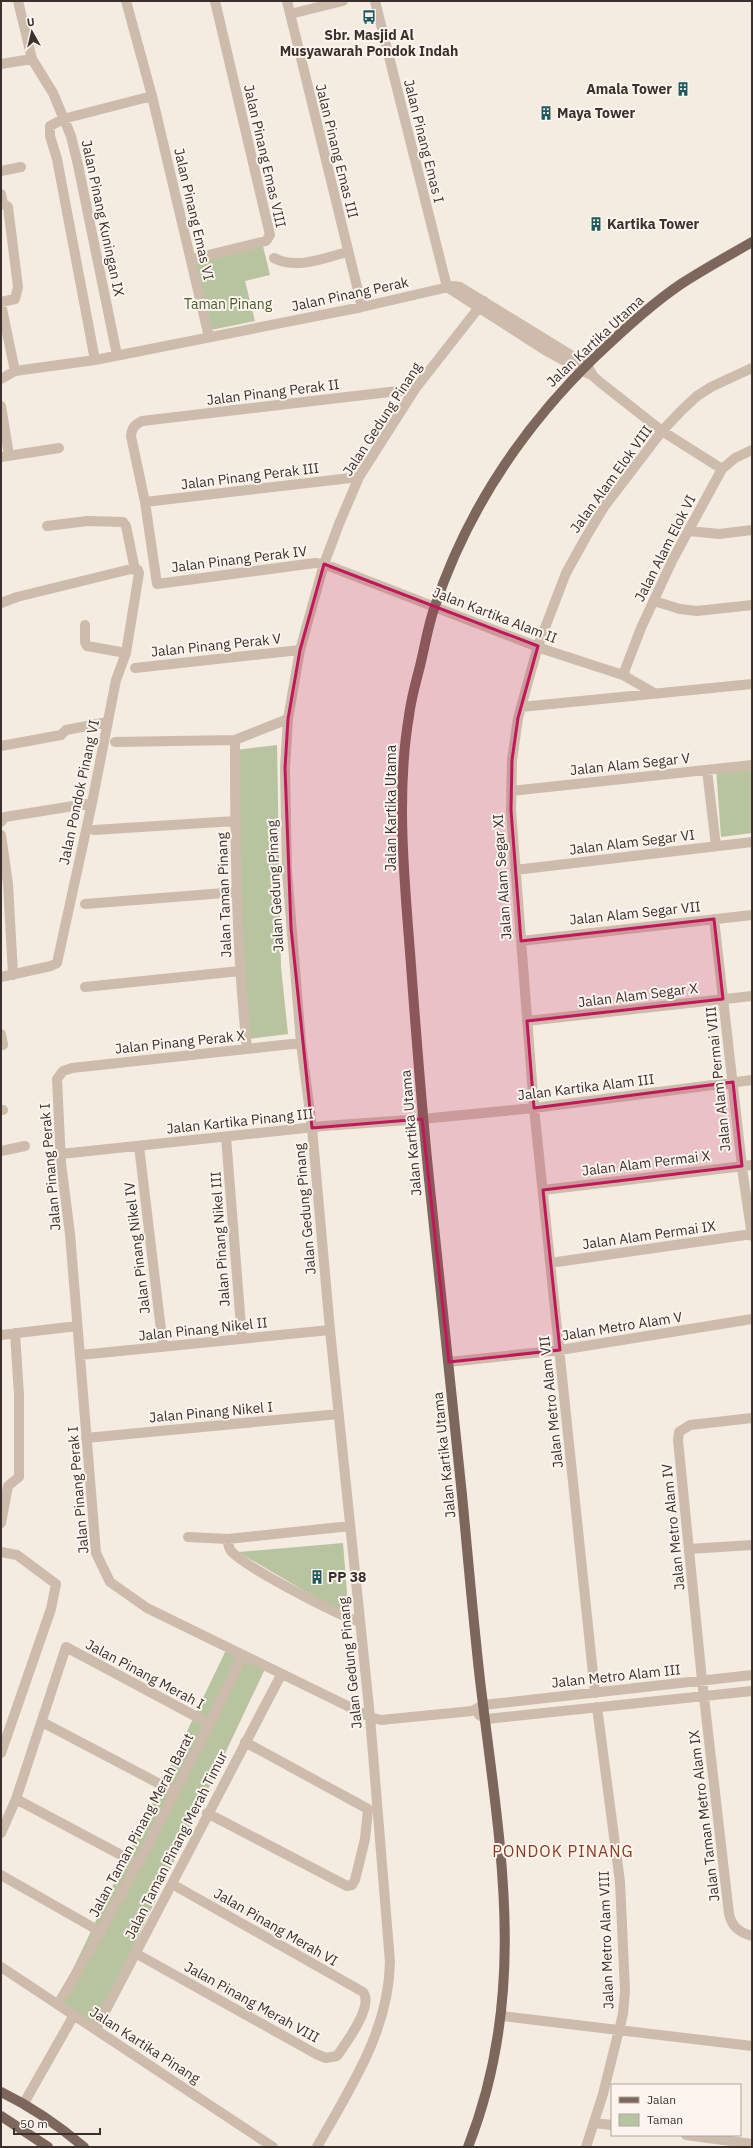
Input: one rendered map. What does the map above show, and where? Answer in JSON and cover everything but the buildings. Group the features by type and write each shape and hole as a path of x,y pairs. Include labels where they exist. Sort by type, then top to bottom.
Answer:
{"main road":[{"name":"Jalan Kartika Utama","path":"468,2147 486,2090 501,2016 506,1934 496,1800 484,1705 449,1362 422,1119 405,883 403,780 409,713 434,607 464,535 479,505 512,453 553,400 584,368 659,300 701,271 752,242"},
{"path":"1,2092 24,2103 52,2120 84,2147"},
{"path":"1,2116 48,2147"}],"street":[{"name":"Jalan Pinang Kuningan IX","path":"18,1 32,59 53,93 62,120 71,136 117,355"},
{"name":"Jalan Pinang Emas VI","path":"126,1 152,96 192,259 209,337"},
{"name":"Jalan Pinang Emas VIII","path":"192,259 266,242 270,235 215,1"},
{"name":"Jalan Pinang Emas III","path":"287,1 347,252 362,307"},
{"path":"290,14 343,1"},
{"name":"Jalan Pinang Emas I","path":"376,1 447,287"},
{"path":"1,64 32,59"},
{"path":"95,360 57,159 50,136 50,126 62,120 152,96"},
{"path":"1,171 21,167"},
{"path":"1,194 2,203 8,207 18,288 15,299 1,303 15,371"},
{"path":"274,258 285,262 296,263 347,252"},
{"name":"Jalan Pinang Perak","path":"1,378 15,371 95,360 362,307 447,287 460,287 482,305 584,368 662,431 722,469"},
{"name":"Jalan Gedung Pinang","path":"318,2147 371,2047 386,2006 390,1986 389,1932 370,1717 330,1330 312,1128 301,1043 287,871 285,768 288,719 300,650 324,564 359,477 415,389 482,305"},
{"name":"Jalan Alam Elok VIII","path":"538,646 566,573 586,537 604,507 662,431 697,396 752,368"},
{"name":"Jalan Pinang Perak II","path":"145,502 131,436 132,430 136,424 142,421 415,389"},
{"path":"1,406 5,456 59,448"},
{"name":"Jalan Alam Elok VI","path":"623,675 641,628 673,559 722,469 735,458 752,450"},
{"name":"Jalan Pinang Perak III","path":"145,502 359,477"},
{"name":"Jalan Pinang Perak IV","path":"145,502 157,584 315,563 324,564"},
{"name":"Jalan Pondok Pinang VI","path":"1,977 51,966 56,963 92,803 116,680 126,653 139,576 136,570 124,522 87,521 47,526"},
{"path":"689,531 719,534 752,530"},
{"name":"Jalan Kartika Alam II","path":"324,564 538,646 623,675 656,694"},
{"path":"1,603 74,583 136,570"},
{"path":"654,601 680,609 697,611 752,605"},
{"path":"85,625 85,642 88,646 126,653"},
{"name":"Jalan Alam Segar XI","path":"534,1108 510,791 512,760 521,707 538,646"},
{"name":"Jalan Pinang Perak V","path":"135,668 300,650"},
{"path":"521,707 752,684"},
{"path":"115,742 235,740 288,719"},
{"path":"1,746 61,735 66,730 108,722"},
{"name":"Jalan Taman Pinang","path":"235,740 235,821 240,971 247,1048"},
{"name":"Jalan Alam Segar V","path":"510,791 752,765"},
{"path":"707,770 716,846"},
{"path":"1,822 5,817 92,803"},
{"path":"94,830 235,821"},
{"path":"1,835 8,884 14,975"},
{"name":"Jalan Alam Segar VI","path":"515,870 752,842"},
{"path":"85,904 237,892"},
{"name":"Jalan Alam Segar VII","path":"521,940 752,915"},
{"name":"Jalan Alam Permai VIII","path":"714,919 733,1082 747,1166 752,1235"},
{"path":"85,987 240,971"},
{"name":"Jalan Alam Segar X","path":"527,1021 752,996"},
{"path":"1,1034 3,1046"},
{"name":"Jalan Pinang Perak X","path":"63,1071 72,1068 301,1043"},
{"name":"Jalan Pinang Perak I","path":"63,1071 57,1079 61,1154 80,1356 96,1553 110,1582 147,1608 243,1655 280,1675 370,1717 381,1720 472,1711 484,1705"},
{"name":"Jalan Kartika Alam III","path":"422,1119 534,1108 752,1080"},
{"name":"Jalan Metro Alam VII","path":"534,1108 595,1693"},
{"name":"Jalan Kartika Pinang III","path":"61,1154 312,1128 422,1119"},
{"name":"Jalan Pinang Nikel III","path":"226,1137 242,1339"},
{"path":"1,1151 25,1146"},
{"name":"Jalan Pinang Nikel IV","path":"139,1146 163,1347"},
{"name":"Jalan Alam Permai X","path":"543,1190 747,1166"},
{"name":"Jalan Alam Permai IX","path":"550,1263 752,1235"},
{"name":"Jalan Metro Alam V","path":"449,1362 560,1350 752,1319"},
{"path":"1,1335 77,1326"},
{"name":"Jalan Pinang Nikel II","path":"80,1356 330,1330"},
{"path":"1,1523 8,1486 19,1477 19,1395 15,1334"},
{"name":"Jalan Pinang Nikel I","path":"86,1438 339,1414"},
{"name":"Jalan Metro Alam IV","path":"704,1695 678,1440 679,1432 690,1425 752,1418"},
{"path":"188,1537 228,1539 350,1526"},
{"path":"228,1539 231,1551 257,1569 328,1608 360,1622"},
{"path":"690,1549 752,1545"},
{"path":"1,1552 17,1555 56,1584 51,1609 1,1753"},
{"name":"Jalan Pinang Merah I","path":"42,1722 66,1647 210,1724"},
{"name":"Jalan Taman Pinang Merah Barat","path":"58,2004 101,1932 138,1864 210,1724 243,1655"},
{"name":"Jalan Taman Pinang Merah Timur","path":"96,2029 137,1954 207,1813 280,1675"},
{"name":"Jalan Metro Alam III","path":"484,1705 752,1675"},
{"name":"Jalan Metro Alam III","path":"486,1719 752,1691"},
{"name":"Jalan Taman Metro Alam IX","path":"704,1695 729,1914 731,1924 739,1930 752,1936"},
{"name":"Jalan Metro Alam VIII","path":"586,2147 594,2123 623,2014 625,1991 620,1882 597,1707"},
{"path":"472,1711 486,1719"},
{"path":"1,1833 16,1799 42,1722 175,1792"},
{"path":"207,1813 347,1886 352,1885 356,1880 369,1814 365,1806 245,1742"},
{"path":"16,1799 138,1864"},
{"path":"1,1875 101,1932"},
{"name":"Jalan Pinang Merah VI","path":"172,1884 366,1995"},
{"name":"Jalan Pinang Merah VIII","path":"137,1954 316,2054 326,2058 337,2056 347,2042 364,2008 367,2000 366,1995"},
{"name":"Jalan Kartika Pinang","path":"1,1967 274,2147"},
{"path":"24,2103 74,2015"},
{"path":"501,2016 752,2046"},
{"path":"594,2123 611,2125"},
{"path":"692,2136 751,2145"}],"highlighted area":[{"path":"324,564 538,646 518,718 512,760 511,810 521,941 714,919 723,999 527,1021 534,1108 733,1082 742,1166 543,1190 560,1350 449,1362 422,1119 312,1128 291,928 285,768 288,719 300,650"}],"green space":[{"name":"Taman Pinang","path":"263,246 270,275 245,281 255,321 211,330 196,262"},
{"path":"277,745 281,967 288,1034 249,1039 244,971 235,750"},
{"path":"752,764 752,833 721,837 716,768"},
{"path":"343,1543 349,1617 238,1552"},
{"path":"227,1648 265,1669 96,2026 58,2000"}],"place":[{"name":"Sbr. Masjid Al Musyawarah Pondok Indah","path":"369,17"},
{"name":"Amala Tower","path":"683,89"},
{"name":"Maya Tower","path":"546,113"},
{"name":"Kartika Tower","path":"596,224"},
{"name":"PP 38","path":"317,1577"}],"district":[{"name":"PONDOK PINANG","path":"563,1851"}]}
